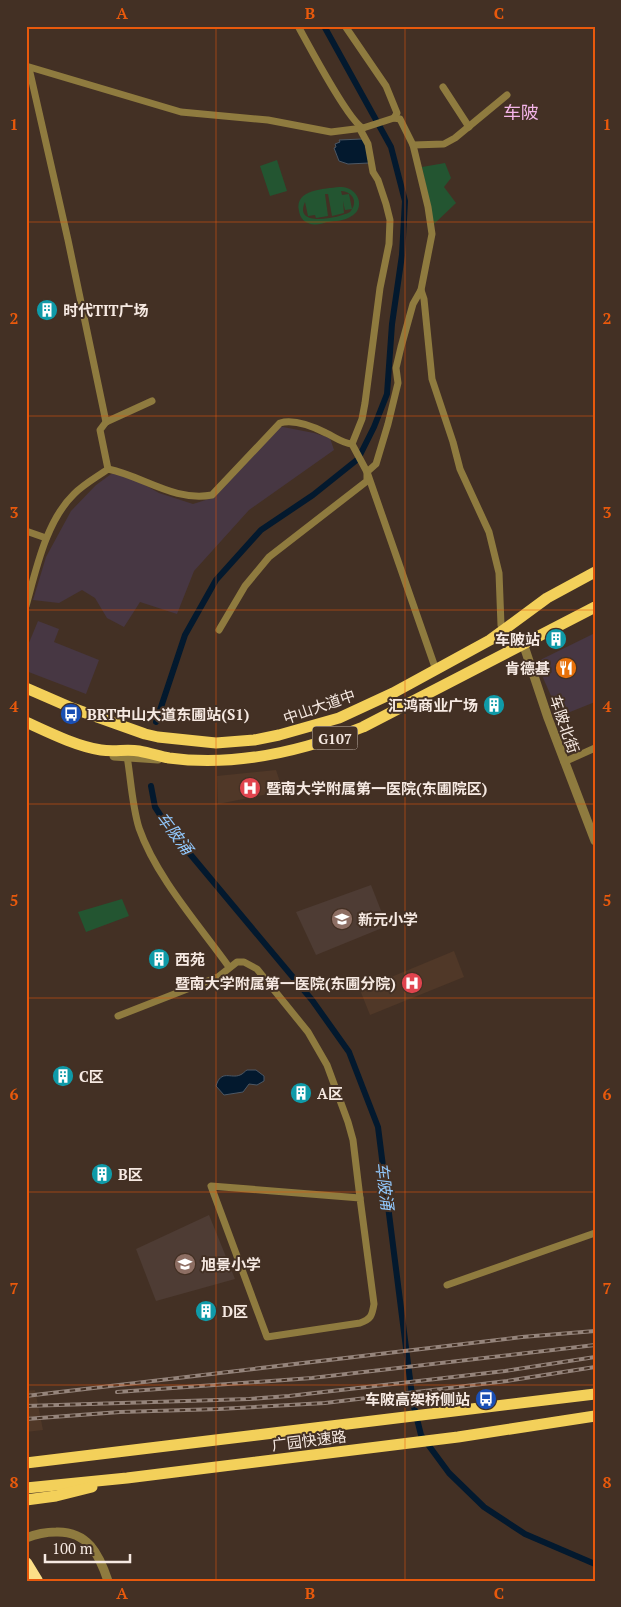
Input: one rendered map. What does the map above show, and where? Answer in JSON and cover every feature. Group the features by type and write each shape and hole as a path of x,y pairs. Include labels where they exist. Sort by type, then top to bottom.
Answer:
{"highway":[{"name":"中山大道中","path":"26,688 72,708 145,734 190,741 227,742 282,735 339,718 379,700 504,631 547,598 595,572"},
{"name":"G107","path":"169,758 210,760 241,758 284,752 326,741 376,720 595,607"},
{"path":"26,722 92,748 108,751 138,751 169,758"},
{"name":"广园快速路","path":"26,1463 595,1392"},
{"name":"广园快速路","path":"26,1488 128,1478 458,1437 595,1416"},
{"path":"26,1500 56,1496 128,1478"},
{"path":"26,1564 37,1581"}],"street":[{"path":"298,26 342,103 358,125 363,128"},
{"path":"345,26 386,86 397,113 394,118"},
{"path":"106,422 68,240 28,67 181,112 268,120 331,132 363,128 394,118 400,119 413,145 432,234 421,290 412,304 401,347 396,368 398,383 376,464 367,472 366,480 270,557 245,586 219,630"},
{"path":"443,87 468,127"},
{"path":"413,145 444,144 455,138 507,95"},
{"path":"363,128 361,131 369,149 373,172 378,180 386,204 390,228 389,244 372,339 365,403 362,419 352,444 367,472 436,670"},
{"path":"421,290 424,300 432,379 460,469 489,532 499,573 500,626 504,631"},
{"path":"108,469 100,430 106,422 152,401"},
{"path":"108,469 133,476 160,489 201,497 212,495 280,423 286,421 302,424 324,432 346,444 352,444"},
{"path":"26,606 46,538 61,511 74,494 108,469"},
{"path":"26,531 46,538"},
{"name":"车陂北街","path":"523,643 564,762 595,841"},
{"path":"92,748 114,756 149,759 169,758"},
{"path":"564,762 595,748"},
{"path":"127,756 137,819 149,851 161,874 229,966"},
{"path":"118,1016 218,977 229,966 237,962 244,962 257,968 308,1032 327,1065 353,1140 374,1304 372,1314 370,1319 360,1323 268,1337 211,1186 360,1198"},
{"path":"447,1285 595,1233"},
{"path":"26,1538 41,1533 64,1532 81,1537 96,1551 108,1581"}],"shaded area":[{"path":"278,426 330,438 334,450 249,510 194,571 177,614 140,602 124,627 107,618 95,598 82,590 59,603 33,600 46,557 71,511 96,485 114,472 126,474 159,493 193,504 212,498"},
{"path":"38,621 59,629 54,642 99,660 86,694 26,671 26,650"},
{"path":"595,633 595,702 560,716 536,662"},
{"name":"暨南大学附属第一医院(东圃院区)","path":"276,770 283,791 218,804 217,776"},
{"name":"新元小学","path":"371,885 387,926 316,955 296,912"},
{"name":"暨南大学附属第一医院(东圃分院)","path":"454,951 464,977 370,1015 360,990"},
{"name":"旭景小学","path":"209,1215 235,1279 156,1301 136,1249"},
{"path":"35,1390 43,1430 26,1432 26,1391"}],"green space":[{"path":"277,160 287,191 270,196 260,166"},
{"path":"445,163 451,178 444,187 456,203 434,224 422,167"},
{"path":"345,187 355,193 359,203 358,208 350,217 339,221 318,224 306,222 299,211 301,198 306,194 319,190","holes":["341,191 349,193 354,202 352,209 349,194 342,195","325,194 328,194 332,216 344,213 343,201 345,210 352,209 350,212 337,217 319,219 311,218 305,215 303,210 305,202 308,216 315,215 316,218 328,216"]},
{"path":"122,899 129,916 86,932 78,912"}],"water":[{"path":"362,139 366,145 369,163 348,164 339,161 334,148 336,147 335,144 340,142 339,140"},
{"path":"247,1070 256,1070 264,1076 264,1081 257,1085 249,1084 243,1092 224,1095 216,1086 223,1076 241,1075"}],"waterway":[{"path":"156,722 185,635 216,580 261,530 313,495 358,459 374,427 387,394 392,324 402,255 405,201 391,147 324,26"},
{"name":"车陂涌","path":"151,786 155,807 170,830 312,1000 349,1052 378,1127 413,1403 421,1435 449,1473 484,1507 525,1534 595,1564"}],"railway":[{"path":"26,1396 522,1337 595,1331"},
{"path":"117,1392 312,1378 595,1345"},
{"path":"26,1406 289,1396 505,1371 595,1357"},
{"path":"26,1419 120,1412 325,1403 507,1381 595,1367"}],"place":[{"name":"时代TIT广场","path":"47,310"},
{"name":"车陂站","path":"556,639"},
{"name":"肯德基","path":"566,668"},
{"name":"汇鸿商业广场","path":"494,705"},
{"name":"BRT中山大道东圃站(S1)","path":"71,714"},
{"name":"暨南大学附属第一医院(东圃院区)","path":"250,788"},
{"name":"新元小学","path":"342,919"},
{"name":"西苑","path":"159,959"},
{"name":"暨南大学附属第一医院(东圃分院)","path":"412,983"},
{"name":"C区","path":"63,1076"},
{"name":"A区","path":"301,1093"},
{"name":"B区","path":"102,1174"},
{"name":"旭景小学","path":"185,1264"},
{"name":"D区","path":"206,1311"},
{"name":"车陂高架桥侧站","path":"486,1399"}],"district":[{"name":"车陂","path":"521,112"}]}
